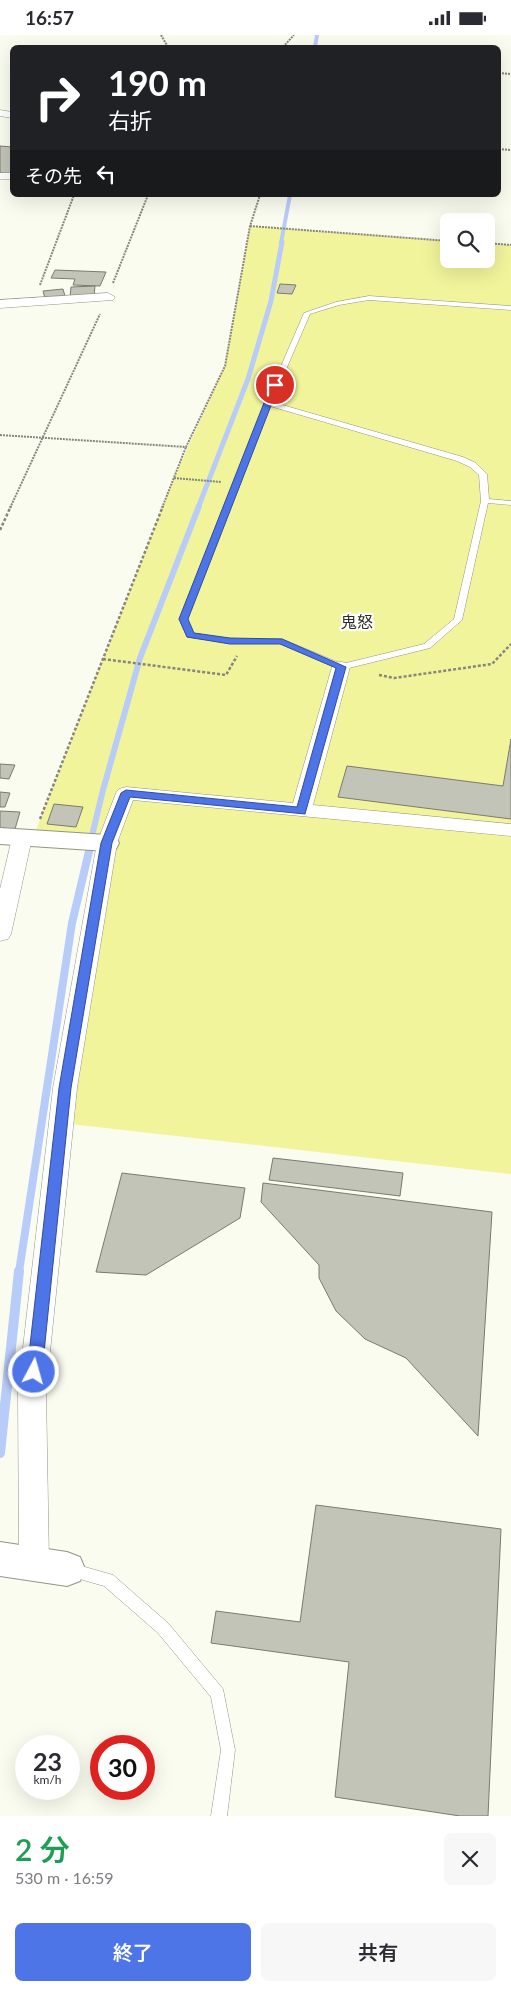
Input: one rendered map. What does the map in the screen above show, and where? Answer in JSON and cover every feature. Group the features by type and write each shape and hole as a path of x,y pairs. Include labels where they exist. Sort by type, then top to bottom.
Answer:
{"street":[{"path":"0,304 108,297"},
{"path":"302,811 341,667"},
{"path":"34,1564 32,1391 65,1088 107,843 126,793 511,831"},
{"path":"0,934 18,837 107,843"}],"lane":[{"path":"268,403 460,459 473,465 482,474 485,501 458,619 427,646 341,667 282,641 230,641 190,635 183,619 268,403 307,313 338,303 368,298 511,308"},
{"path":"485,501 511,503"},
{"path":"34,1564 108,1579 163,1628 218,1694 228,1750 219,1816"}],"path":[{"path":"286,45 294,35"},
{"path":"34,302 73,197"},
{"path":"0,530 108,297 147,197"},
{"path":"18,837 103,659 186,447 225,366 250,226 259,197"},
{"path":"250,226 440,240"},
{"path":"495,244 511,245"},
{"path":"0,435 186,447"},
{"path":"174,478 236,483"},
{"path":"103,659 226,675 246,641"},
{"path":"341,667 394,678 492,664 511,644"}],"green space":[{"path":"250,226 440,240 440,268 495,268 495,244 511,245 511,1174 61,1123 107,843 33,838 174,478 225,366"}],"building":[{"path":"0,146 10,147 10,174 0,173"},
{"path":"55,270 106,272 100,286 73,285 75,279 51,278"},
{"path":"280,284 296,285 292,294 277,293"},
{"path":"95,286 94,296 70,297 71,287"},
{"path":"63,289 65,296 45,298 43,291"},
{"path":"511,739 511,819 338,797 347,766 503,786"},
{"path":"0,764 15,765 9,779 0,778"},
{"path":"0,792 10,793 5,807 0,807"},
{"path":"54,804 83,807 76,827 47,824"},
{"path":"0,811 20,812 15,829 0,828"},
{"path":"273,1158 403,1173 400,1196 269,1180"},
{"path":"122,1173 245,1188 240,1218 146,1275 96,1272"},
{"path":"263,1183 492,1212 478,1436 406,1358 365,1339 336,1311 319,1278 319,1265 261,1202"},
{"path":"316,1505 501,1529 488,1816 460,1816 335,1797 349,1662 211,1643 216,1611 300,1622"}],"waterway":[{"path":"315,45 317,35"},
{"path":"281,243 290,197"},
{"path":"198,508 248,379 271,301 282,242"},
{"path":"90,844 140,658 199,506"},
{"path":"19,1272 72,923 91,843"},
{"path":"0,1453 19,1271"}],"district":[{"name":"鬼怒","path":"357,621"}],"route":[{"path":"34,1372 65,1088 107,843 126,793 302,811 341,667 282,641 230,641 190,635 183,619 275,385"}]}
